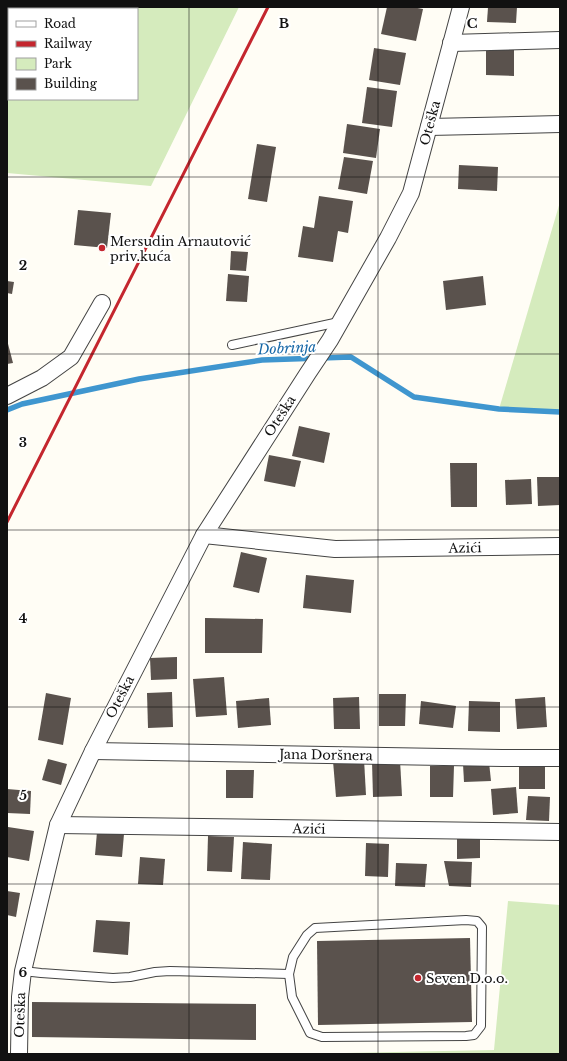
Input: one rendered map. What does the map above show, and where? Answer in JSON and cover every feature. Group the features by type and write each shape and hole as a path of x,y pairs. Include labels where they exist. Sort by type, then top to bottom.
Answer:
{"street":[{"name":"Oteška","path":"19,1054 20,997 23,971 58,825 93,751 204,535 330,340 388,238 411,193 461,7"},
{"path":"451,43 560,40"},
{"path":"429,127 560,124"},
{"path":"7,396 42,378 71,357 102,302"},
{"name":"Azići","path":"204,535 335,549 560,546"},
{"name":"Jana Doršnera","path":"93,751 560,758"},
{"name":"Azići","path":"58,825 560,832"}],"lane":[{"path":"232,345 340,322"},
{"path":"466,920 478,921 482,927 481,1026 474,1035 466,1036 322,1037 310,1033 292,997 289,974 293,957 307,935 315,928 466,920"},
{"path":"23,971 113,978 170,971 289,974"}],"green space":[{"path":"7,7 239,7 151,186 7,173"},
{"path":"560,202 560,412 499,409"},
{"path":"508,901 560,905 560,1054 295,1054 494,1050"}],"building":[{"path":"387,7 412,7 423,9 416,41 381,34"},
{"path":"488,7 517,7 516,23 487,22"},
{"path":"486,45 514,46 514,76 486,75"},
{"path":"374,48 406,53 400,85 369,80"},
{"path":"367,87 397,91 392,127 362,123"},
{"path":"347,124 380,129 376,158 343,153"},
{"path":"257,144 276,147 267,202 248,199"},
{"path":"344,157 373,161 367,194 338,189"},
{"path":"459,165 498,167 497,191 458,189"},
{"path":"319,196 353,201 348,233 338,231 333,262 298,257 303,226 314,228"},
{"path":"78,210 111,213 107,248 74,245"},
{"path":"231,251 248,252 246,271 230,270"},
{"path":"228,274 249,276 247,302 226,301"},
{"path":"483,276 486,305 446,310 443,281"},
{"path":"7,281 14,282 12,294 7,293"},
{"path":"7,340 13,363 7,364"},
{"path":"299,426 330,433 324,463 292,456"},
{"path":"269,455 301,461 295,487 264,481"},
{"path":"450,463 477,463 477,507 451,507"},
{"path":"537,477 560,477 560,505 538,506"},
{"path":"531,479 532,504 506,505 505,480"},
{"path":"241,552 267,558 259,593 233,587"},
{"path":"306,575 354,580 351,613 303,608"},
{"path":"205,618 263,619 262,653 205,653"},
{"path":"177,657 177,679 151,680 150,658"},
{"path":"224,677 227,715 196,717 193,679"},
{"path":"172,692 173,727 148,728 147,693"},
{"path":"46,693 71,698 63,745 38,740"},
{"path":"379,694 406,694 405,726 379,726"},
{"path":"359,697 360,729 334,729 333,698"},
{"path":"545,697 547,727 517,729 515,699"},
{"path":"269,698 271,725 238,728 236,701"},
{"path":"421,701 456,706 453,728 419,724"},
{"path":"469,701 500,702 500,732 468,731"},
{"path":"48,759 67,764 61,785 42,780"},
{"path":"364,759 366,795 336,797 333,761"},
{"path":"400,760 402,796 373,797 372,762"},
{"path":"489,762 491,781 464,782 463,764"},
{"path":"519,763 545,763 545,789 519,789"},
{"path":"430,766 454,766 453,797 430,797"},
{"path":"226,770 254,770 253,798 226,798"},
{"path":"516,787 518,813 493,815 491,789"},
{"path":"7,789 31,791 30,814 7,813"},
{"path":"528,796 550,797 549,821 526,820"},
{"path":"8,827 34,831 29,861 7,857"},
{"path":"97,832 124,834 122,857 95,855"},
{"path":"457,835 480,835 480,858 457,859"},
{"path":"208,836 234,837 232,872 207,871"},
{"path":"243,842 272,844 270,880 241,879"},
{"path":"366,843 389,844 388,877 365,876"},
{"path":"140,857 165,859 163,885 138,884"},
{"path":"444,861 472,862 471,887 449,886"},
{"path":"396,863 427,864 425,887 395,886"},
{"path":"7,891 20,893 16,917 7,915"},
{"path":"96,920 130,922 128,955 93,952"},
{"path":"470,938 472,1022 318,1025 317,941"},
{"path":"32,1002 256,1004 256,1040 32,1037"}],"waterway":[{"name":"Dobrinja","path":"7,410 22,404 139,379 262,360 351,357 414,397 499,409 560,412"}],"railway":[{"path":"7,522 268,7"}],"place":[{"name":"Mersudin Arnautović priv.kuća","path":"102,248"},
{"name":"Seven D.o.o.","path":"418,978"}]}
